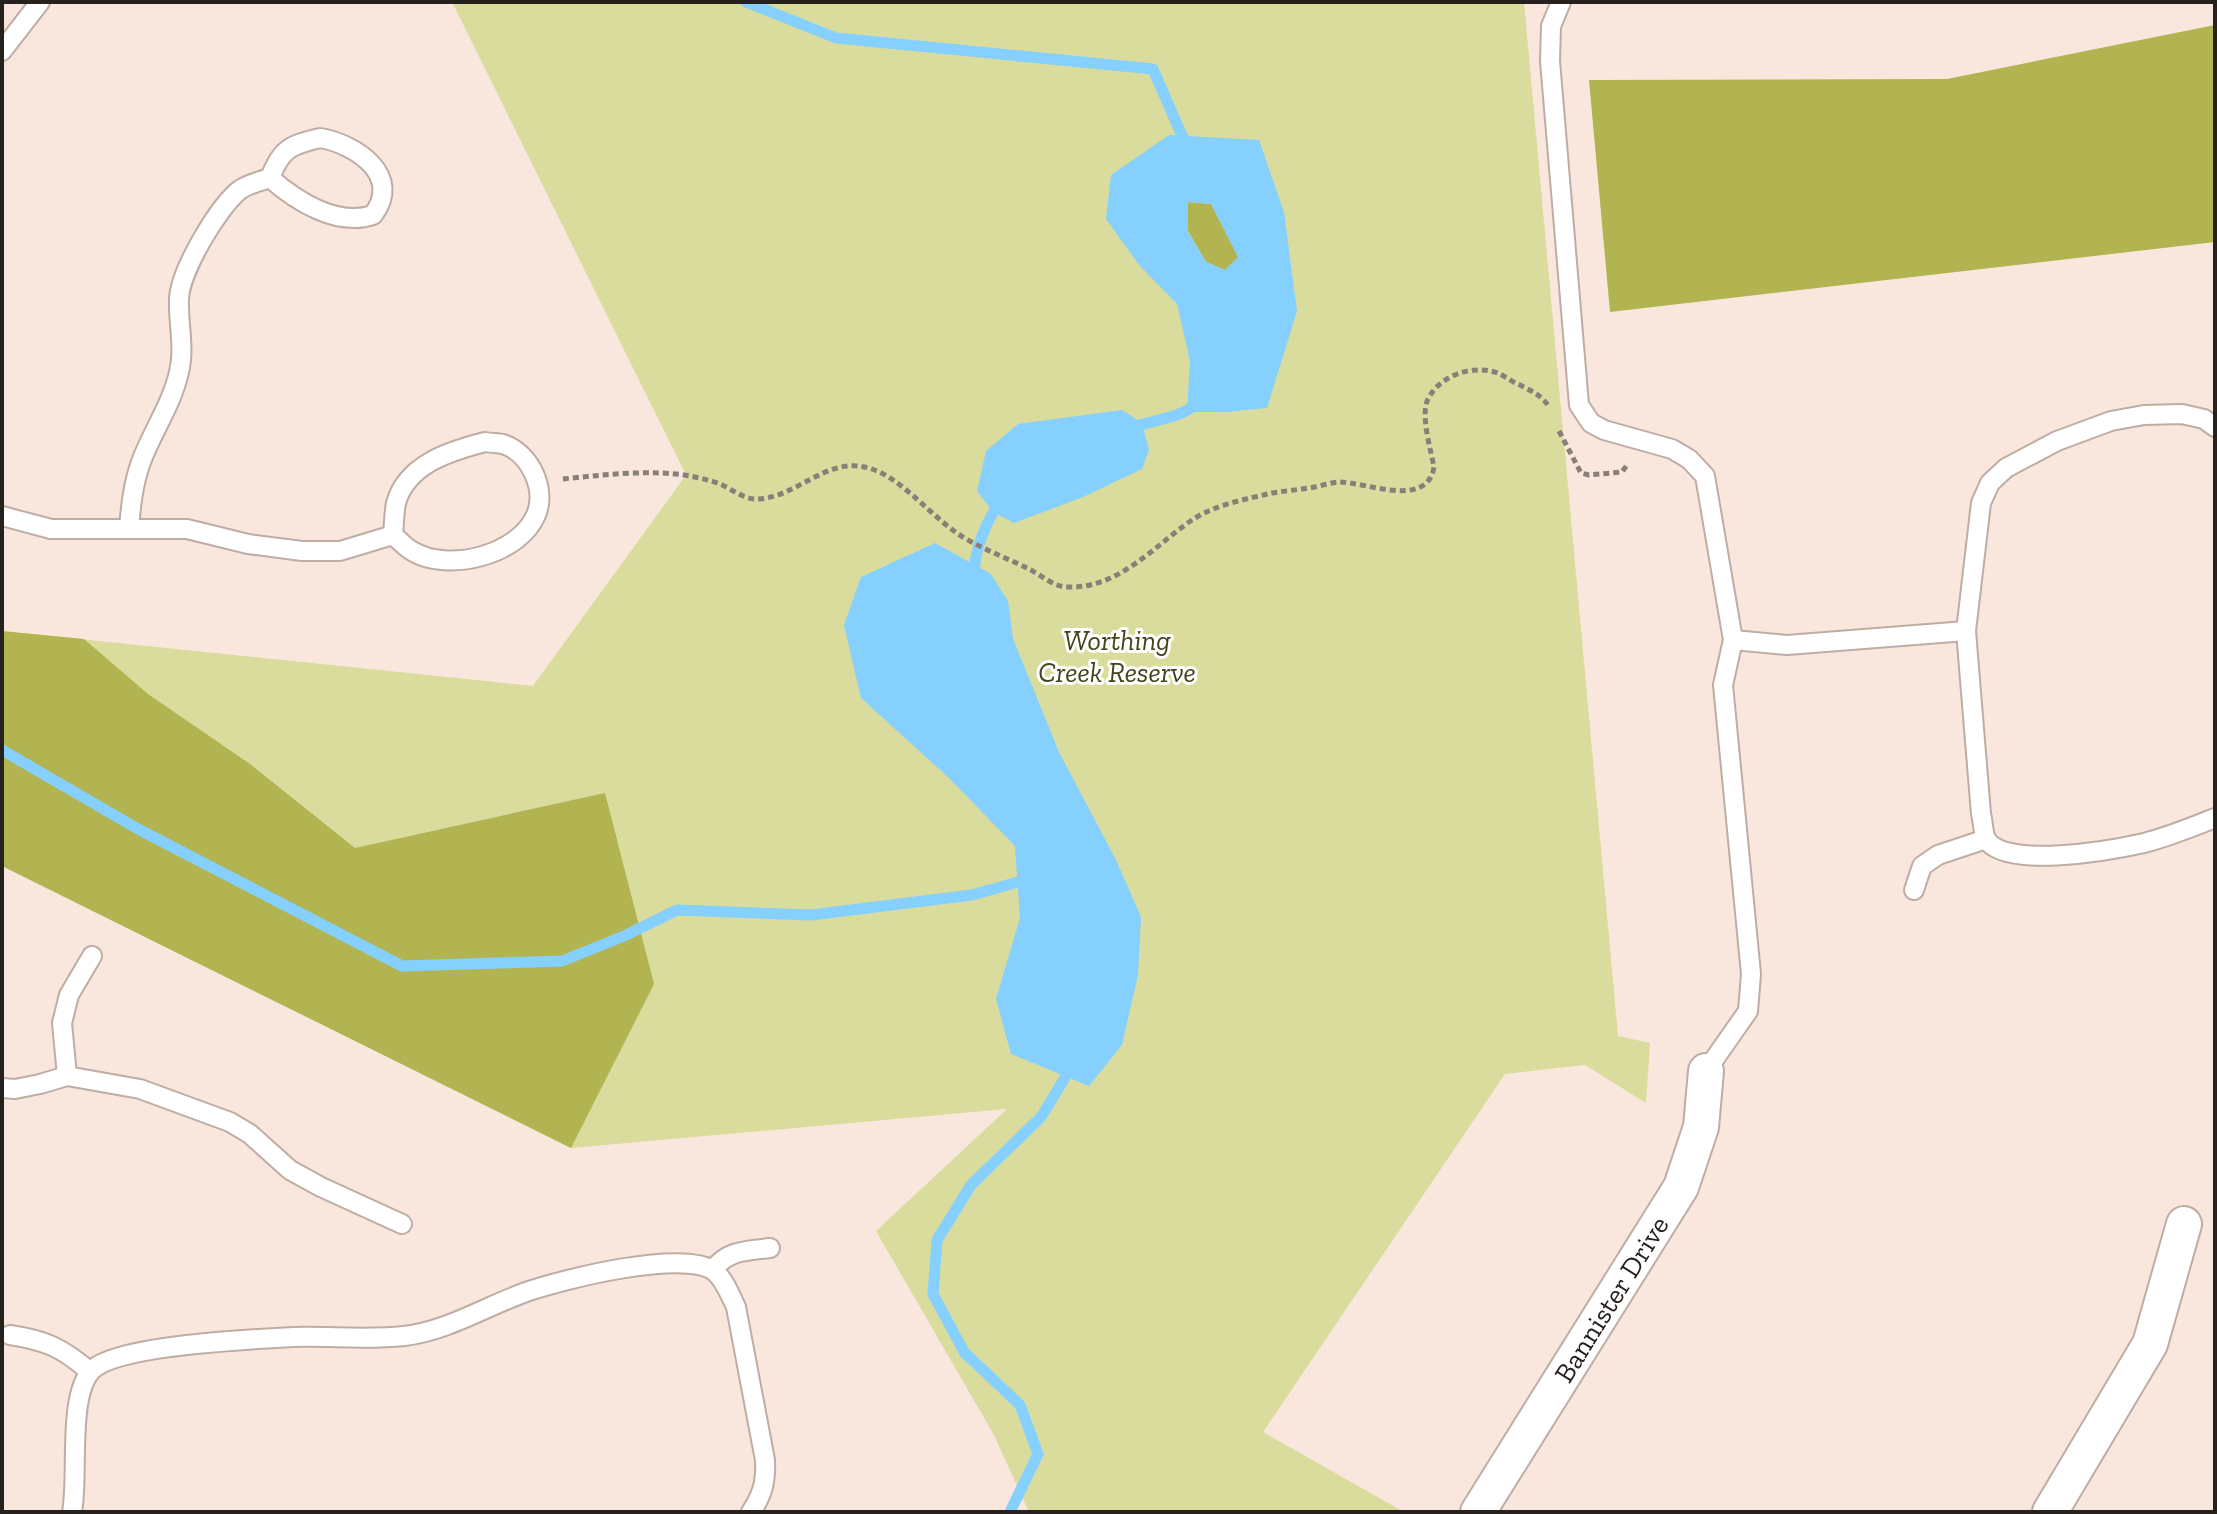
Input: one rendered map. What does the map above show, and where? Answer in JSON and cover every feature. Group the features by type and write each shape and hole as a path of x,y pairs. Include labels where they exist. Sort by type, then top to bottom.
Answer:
{"street":[{"name":"Bannister Drive","path":"1478,1512 1681,1187 1701,1127 1706,1071"},
{"path":"2050,1512 2150,1344 2184,1224"}],"lane":[{"path":"2,51 40,2"},
{"path":"1561,2 1551,26 1550,61 1579,405 1591,423 1604,430 1672,449 1689,459 1705,476 1733,640 1723,685 1751,974 1748,1011 1706,1071"},
{"path":"129,528 133,488 141,461 179,373 179,295 184,275 193,255 230,198 244,187 270,178 279,156 293,146 320,138 339,141 361,153 381,180 383,195 373,215 347,219 314,208 287,193 270,178"},
{"path":"2215,427 2204,419 2182,414 2144,415 2111,421 2057,441 2006,468 1990,483 1981,503 1966,631 1981,814 1986,839 1998,849 2014,855 2041,856 2148,842 2215,818"},
{"path":"485,442 503,444 521,454 531,467 539,500 535,517 519,535 500,549 472,560 443,561 412,552 393,535 396,504 406,482 421,467 459,449 485,442"},
{"path":"2,516 51,529 187,529 248,544 302,551 340,551 393,535"},
{"path":"1733,640 1787,645 1966,631"},
{"path":"1914,890 1922,866 1938,855 1986,839"},
{"path":"67,1076 62,1023 69,995 92,956"},
{"path":"2,1088 15,1089 67,1076 140,1089 230,1122 250,1134 290,1170 402,1224"},
{"path":"713,1270 721,1259 736,1253 770,1248"},
{"path":"72,1512 81,1391 90,1372 105,1360 163,1348 294,1337 405,1336 440,1328 530,1291 617,1269 661,1263 693,1264 713,1270 725,1284 736,1307 765,1460 766,1480 760,1500 751,1512"},
{"path":"10,1335 41,1340 69,1353 90,1372"}],"path":[{"path":"537,482 591,476 686,475 756,499 789,491 817,474 837,467 854,465 871,468 888,476 965,539 1063,587 1089,586 1143,561 1193,520 1238,501 1338,482 1399,491 1414,490 1427,483 1434,467 1425,413 1427,400 1455,374 1470,370 1500,373 1541,396 1553,417"},
{"path":"1559,429 1581,473 1589,475 1622,472 1645,441"}],"green space":[{"name":"Worthing Creek Reserve","path":"452,2 1524,2 1618,1036 1650,1043 1646,1103 1585,1065 1505,1074 1263,1432 1404,1512 1029,1512 994,1435 876,1231 1007,1109 571,1148 2,866 2,631 533,686 686,475"}],"shaded area":[{"path":"2215,25 2215,242 1610,312 1589,80 1947,79"},
{"path":"1188,202 1211,204 1239,257 1225,270 1206,262 1188,231"},
{"path":"2,631 84,639 148,694 250,764 355,848 605,793 654,984 571,1148 2,866"}],"water":[{"path":"1169,135 1259,140 1284,212 1297,311 1267,408 1187,412 1190,361 1177,304 1140,266 1106,219 1111,175","holes":["1188,202 1211,204 1238,257 1225,270 1206,262 1188,232"]},
{"path":"1122,410 1142,423 1149,450 1142,469 1083,497 1014,523 993,512 977,491 986,451 1018,424"},
{"path":"935,543 991,574 1008,601 1013,639 1059,752 1116,860 1141,917 1138,975 1122,1045 1089,1086 1011,1054 996,999 1020,918 1015,846 950,779 861,698 844,625 861,577"}],"waterway":[{"path":"746,2 836,38 1153,69 1182,136 1191,148"},
{"path":"1129,429 1182,413 1197,403"},
{"path":"975,577 982,538 1000,501"},
{"path":"2,750 138,829 402,966 562,961 677,910 811,915 972,895 1032,878"},
{"path":"1010,1512 1038,1454 1020,1405 964,1352 933,1294 937,1240 971,1185 1041,1117 1066,1076 1068,1062"}]}
